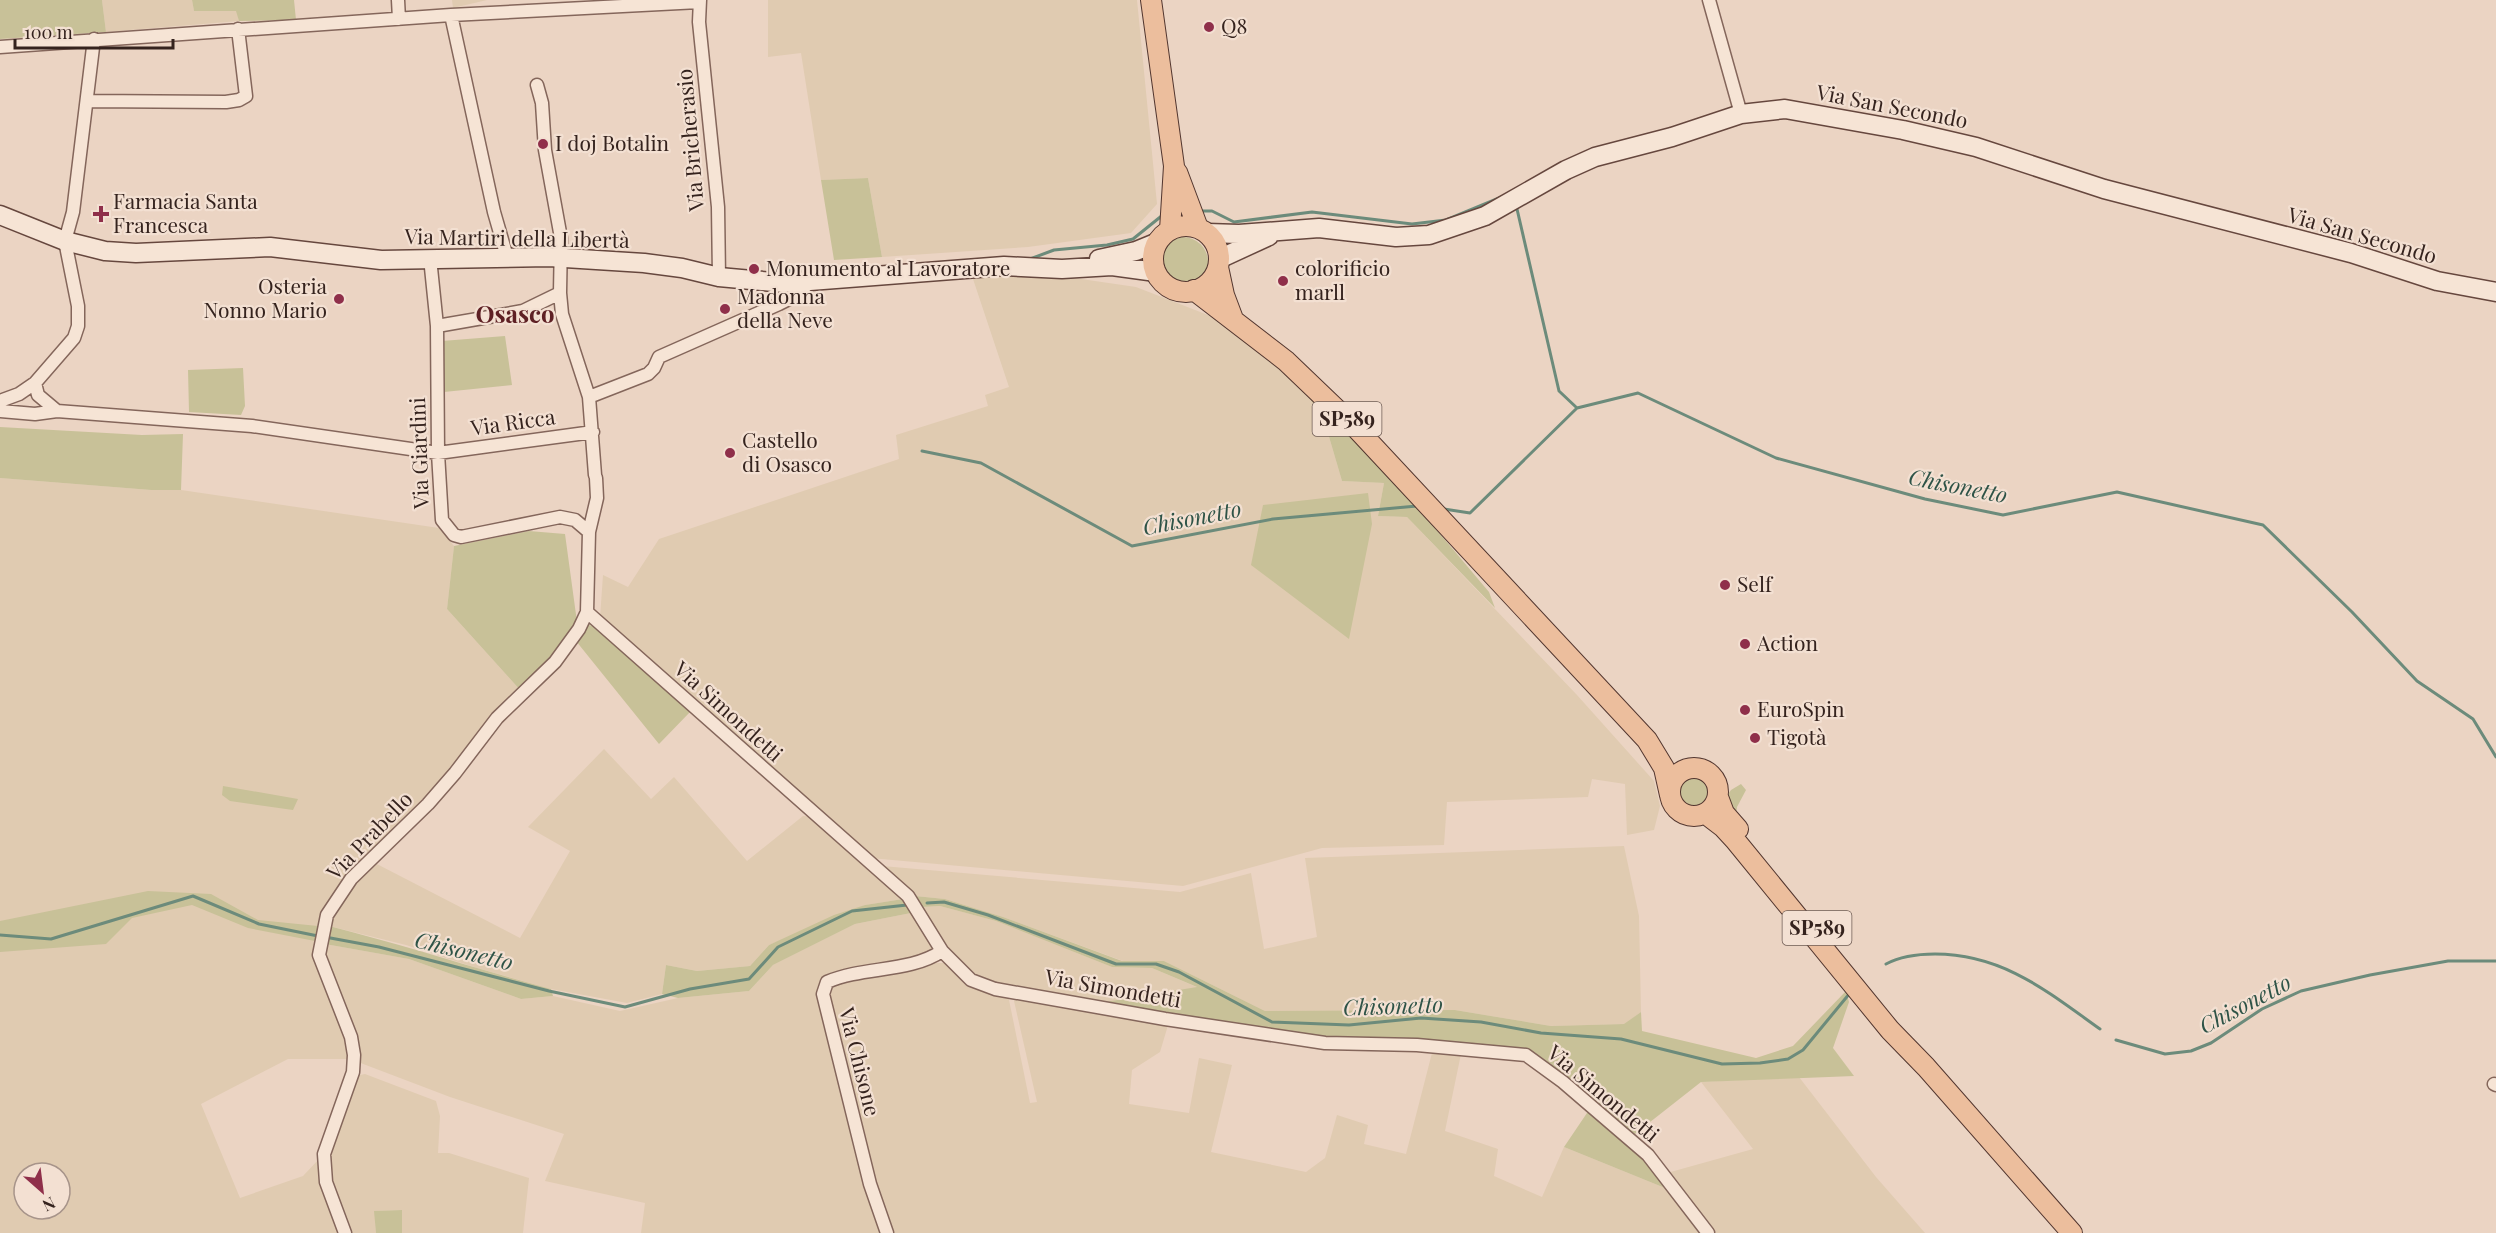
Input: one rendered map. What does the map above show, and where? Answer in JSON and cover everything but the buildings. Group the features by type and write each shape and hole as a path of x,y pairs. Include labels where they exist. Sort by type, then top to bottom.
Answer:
{"main road":[{"path":"1152,0 1174,166 1164,236 1153,262 1156,272"},
{"path":"1174,166 1203,231 1218,249 1224,295 1234,322"},
{"path":"1164,236 1189,226 1203,231"},
{"path":"1194,290 1209,282 1219,263"},
{"name":"SP589","path":"1156,272 1161,280 1176,290 1194,290 1286,361 1357,429 1647,740 1678,762 1707,771 1712,776 1718,786 1718,797 1724,813 1895,1026 1918,1058"},
{"name":"SP589","path":"1647,740 1664,768 1672,802 1683,814 1690,817 1706,814 1723,827 1890,1030 1918,1058 2072,1233"},
{"path":"1670,795 1674,779 1679,773 1694,768"},
{"path":"1706,814 1716,804 1718,797"}],"street":[{"path":"398,0 399,19"},
{"path":"1709,0 1741,114"},
{"path":"0,47 238,29 699,1"},
{"name":"Via Bricherasio","path":"699,1 718,207 719,277"},
{"path":"451,15 494,212 507,257"},
{"path":"88,101 226,102 240,100 246,96 238,29"},
{"path":"0,401 20,394 35,383 74,338 78,326 78,306 65,242 74,212 94,39"},
{"path":"537,85 542,103 545,150 561,238 562,314 589,397 593,432 597,498 589,532 587,612"},
{"name":"Via San Secondo","path":"1203,231 1239,234 1319,228 1396,237 1429,235 1485,216 1566,170 1595,157 1671,138 1741,114 1785,109 1904,130 1955,142 2104,189 2351,253 2437,280 2496,292"},
{"name":"Via Martiri della Libertà","path":"0,215 65,242 105,251 136,253 270,247 381,260 562,258 682,268 719,277 766,282 810,282 946,269 1039,267"},
{"path":"1219,263 1285,229"},
{"path":"1039,267 1114,256 1164,236"},
{"name":"Via Giardini","path":"430,258 436,326 438,453 442,520 454,535 460,537 560,517 575,520 589,532"},
{"path":"1039,267 1062,270 1112,266 1156,272"},
{"path":"589,397 648,374 659,357 779,304 795,296 810,282"},
{"path":"436,326 523,311 560,293"},
{"path":"35,383 38,395 57,411"},
{"name":"Via Ricca","path":"0,411 35,414 57,411 252,426 438,453 593,432"},
{"name":"Via Prabello","path":"345,1233 326,1182 324,1154 353,1072 354,1055 348,1028 320,955 327,915 351,879 428,804 497,718 555,662 579,629 587,612"},
{"name":"Via Simondetti","path":"587,612 909,896 942,951 970,980 995,989 1165,1019 1325,1043 1417,1045 1526,1054 1563,1082 1648,1155 1708,1233"},
{"name":"Via Chisone","path":"887,1233 870,1184 855,1128 823,994 827,982 841,976 928,960 942,951"}],"shaded area":[{"path":"0,0 102,0 106,32 0,39"},
{"path":"102,0 192,0 194,11 237,11 239,21 106,32"},
{"path":"192,0 294,0 296,20 239,21 236,11 194,11"},
{"path":"452,0 487,0 453,8"},
{"path":"768,0 1137,0 1157,204 1131,233 1028,247 882,257 868,178 821,180 801,53 768,57"},
{"path":"868,178 882,257 834,260 821,180"},
{"path":"1183,237 1192,239 1203,248 1208,262 1206,271 1197,282 1183,287 1174,285 1163,276 1158,262 1160,253 1169,242"},
{"path":"971,273 1040,273 1136,287 1208,315 1247,339 1306,392 1325,423 1342,481 1384,483 1378,516 1407,517 1577,695 1654,781 1660,806 1654,830 1627,835 1625,784 1592,779 1588,797 1447,802 1444,845 1322,848 1183,886 870,858 600,618 603,575 628,587 659,539 899,459 896,435 988,406 985,395 1009,387"},
{"path":"505,336 512,385 444,392 442,341"},
{"path":"243,368 245,406 241,415 189,412 188,370"},
{"path":"1306,392 1378,464 1423,514 1489,592 1495,608 1407,517 1378,516 1384,483 1342,481 1325,423"},
{"path":"0,427 142,435 183,434 181,490 151,490 0,478"},
{"path":"0,478 151,490 181,490 439,528 454,546 447,609 521,691 448,775 342,884 318,926 314,955 352,1059 288,1059 201,1104 240,1198 303,1176 320,1158 342,1233 0,1233"},
{"path":"1368,493 1372,524 1349,639 1251,565 1263,505"},
{"path":"529,531 565,534 577,622 552,660 521,691 447,609 454,546"},
{"path":"588,625 595,626 691,711 659,744 576,641"},
{"path":"604,749 651,799 674,777 747,861 803,816 814,817 903,899 865,905 769,945 750,966 697,971 666,965 662,994 627,1003 551,989 406,945 329,926 340,899 373,862 520,938 570,851 528,827"},
{"path":"1693,777 1704,781 1708,792 1704,803 1693,807 1682,803 1678,792 1682,781"},
{"path":"1741,784 1746,790 1737,807 1736,818 1724,800 1731,790"},
{"path":"223,786 298,799 293,810 230,801 222,795"},
{"path":"1624,846 1639,916 1641,1012 1625,1024 1551,1026 1455,1010 1414,1013 1265,1011 1164,961 1123,961 1003,917 945,899 915,896 882,866 1180,892 1251,873 1264,949 1317,937 1305,858"},
{"path":"148,891 211,894 258,920 318,926 315,941 248,928 192,905 132,918 106,944 0,952 0,921"},
{"path":"915,896 945,899 1003,917 1122,961 1164,961 1265,1011 1455,1010 1551,1026 1624,1024 1641,1012 1642,1031 1756,1058 1793,1046 1846,991 1849,1002 1833,1048 1854,1076 1701,1082 1631,1137 1537,1055 1450,1042 1323,1038 1099,1003 1197,987 1152,968 1112,967 996,921 940,906 922,907"},
{"path":"903,899 911,913 855,924 773,965 749,991 678,998 662,994 666,965 697,971 750,966 769,945 834,915 865,905"},
{"path":"940,906 996,921 1112,967 1152,968 1199,988 1099,1003 975,980 947,949 922,907"},
{"path":"911,913 933,949 928,957 825,978 819,986 843,1103 884,1233 641,1233 645,1203 545,1181 564,1134 450,1097 358,1062 324,959 325,944 409,959 521,999 553,996 620,1011 678,998 749,991 773,965 855,924"},
{"path":"329,926 551,989 553,996 521,999 409,959 325,944"},
{"path":"928,963 945,963 975,985 1008,995 1030,1103 1037,1102 1014,1001 1018,996 1169,1022 1160,1052 1132,1070 1129,1104 1189,1113 1199,1058 1232,1065 1211,1152 1306,1172 1325,1158 1337,1115 1368,1125 1364,1144 1406,1154 1432,1053 1461,1054 1445,1131 1498,1149 1494,1176 1542,1197 1564,1147 1665,1188 1701,1233 891,1233 880,1208 826,1000 833,982"},
{"path":"365,1074 436,1101 440,1116 438,1153 449,1153 529,1178 523,1233 402,1233 401,1210 375,1211 376,1233 348,1233 327,1164 355,1076"},
{"path":"1799,1077 1876,1177 1925,1233 1710,1233 1667,1173 1753,1149 1701,1082"},
{"path":"1587,1113 1595,1113 1647,1160 1665,1188 1564,1147"},
{"path":"402,1210 402,1233 376,1233 374,1211"}],"waterway":[{"path":"1198,211 1212,211 1234,222 1312,212 1412,224 1446,220 1504,196"},
{"path":"1517,209 1559,391 1577,408"},
{"path":"1030,259 1054,250 1107,245 1133,239 1164,214"},
{"path":"782,270 817,272"},
{"name":"Chisonetto","path":"1444,509 1470,513 1577,408 1638,393 1776,458 1925,499 2003,515 2117,492 2263,525 2352,612 2417,681 2473,719 2496,757"},
{"name":"Chisonetto","path":"922,451 981,463 1132,546 1273,519 1417,506"},
{"name":"Chisonetto","path":"0,935 51,939 193,896 259,924 318,936"},
{"name":"Chisonetto","path":"927,903 944,902 988,915 1116,964 1156,964 1179,972 1272,1022 1349,1025 1421,1018 1481,1022 1541,1033 1621,1039 1722,1064 1760,1063 1788,1059 1803,1050 1850,993"},
{"name":"Chisonetto","path":"325,937 379,947 549,991 625,1007 690,989 749,979 778,947 852,911 907,905"},
{"name":"Chisonetto","path":"1886,964 1904,957 1929,954 1959,956 1982,961 2024,978 2100,1029"},
{"name":"Chisonetto","path":"2116,1040 2165,1054 2191,1051 2211,1043 2262,1009 2301,991 2370,975 2448,961 2496,961"}],"place":[{"name":"Q8","path":"1209,27"},
{"name":"I doj Botalin","path":"543,144"},
{"name":"Farmacia Santa Francesca","path":"101,214"},
{"name":"Monumento al Lavoratore","path":"754,269"},
{"name":"colorificio marll","path":"1283,281"},
{"name":"Osteria Nonno Mario","path":"339,299"},
{"name":"Madonna della Neve","path":"725,309"},
{"name":"Castello di Osasco","path":"730,453"},
{"name":"Self","path":"1725,585"},
{"name":"Action","path":"1745,644"},
{"name":"EuroSpin","path":"1745,710"},
{"name":"Tigotà","path":"1755,738"}],"district":[{"name":"Osasco","path":"515,315"}]}
